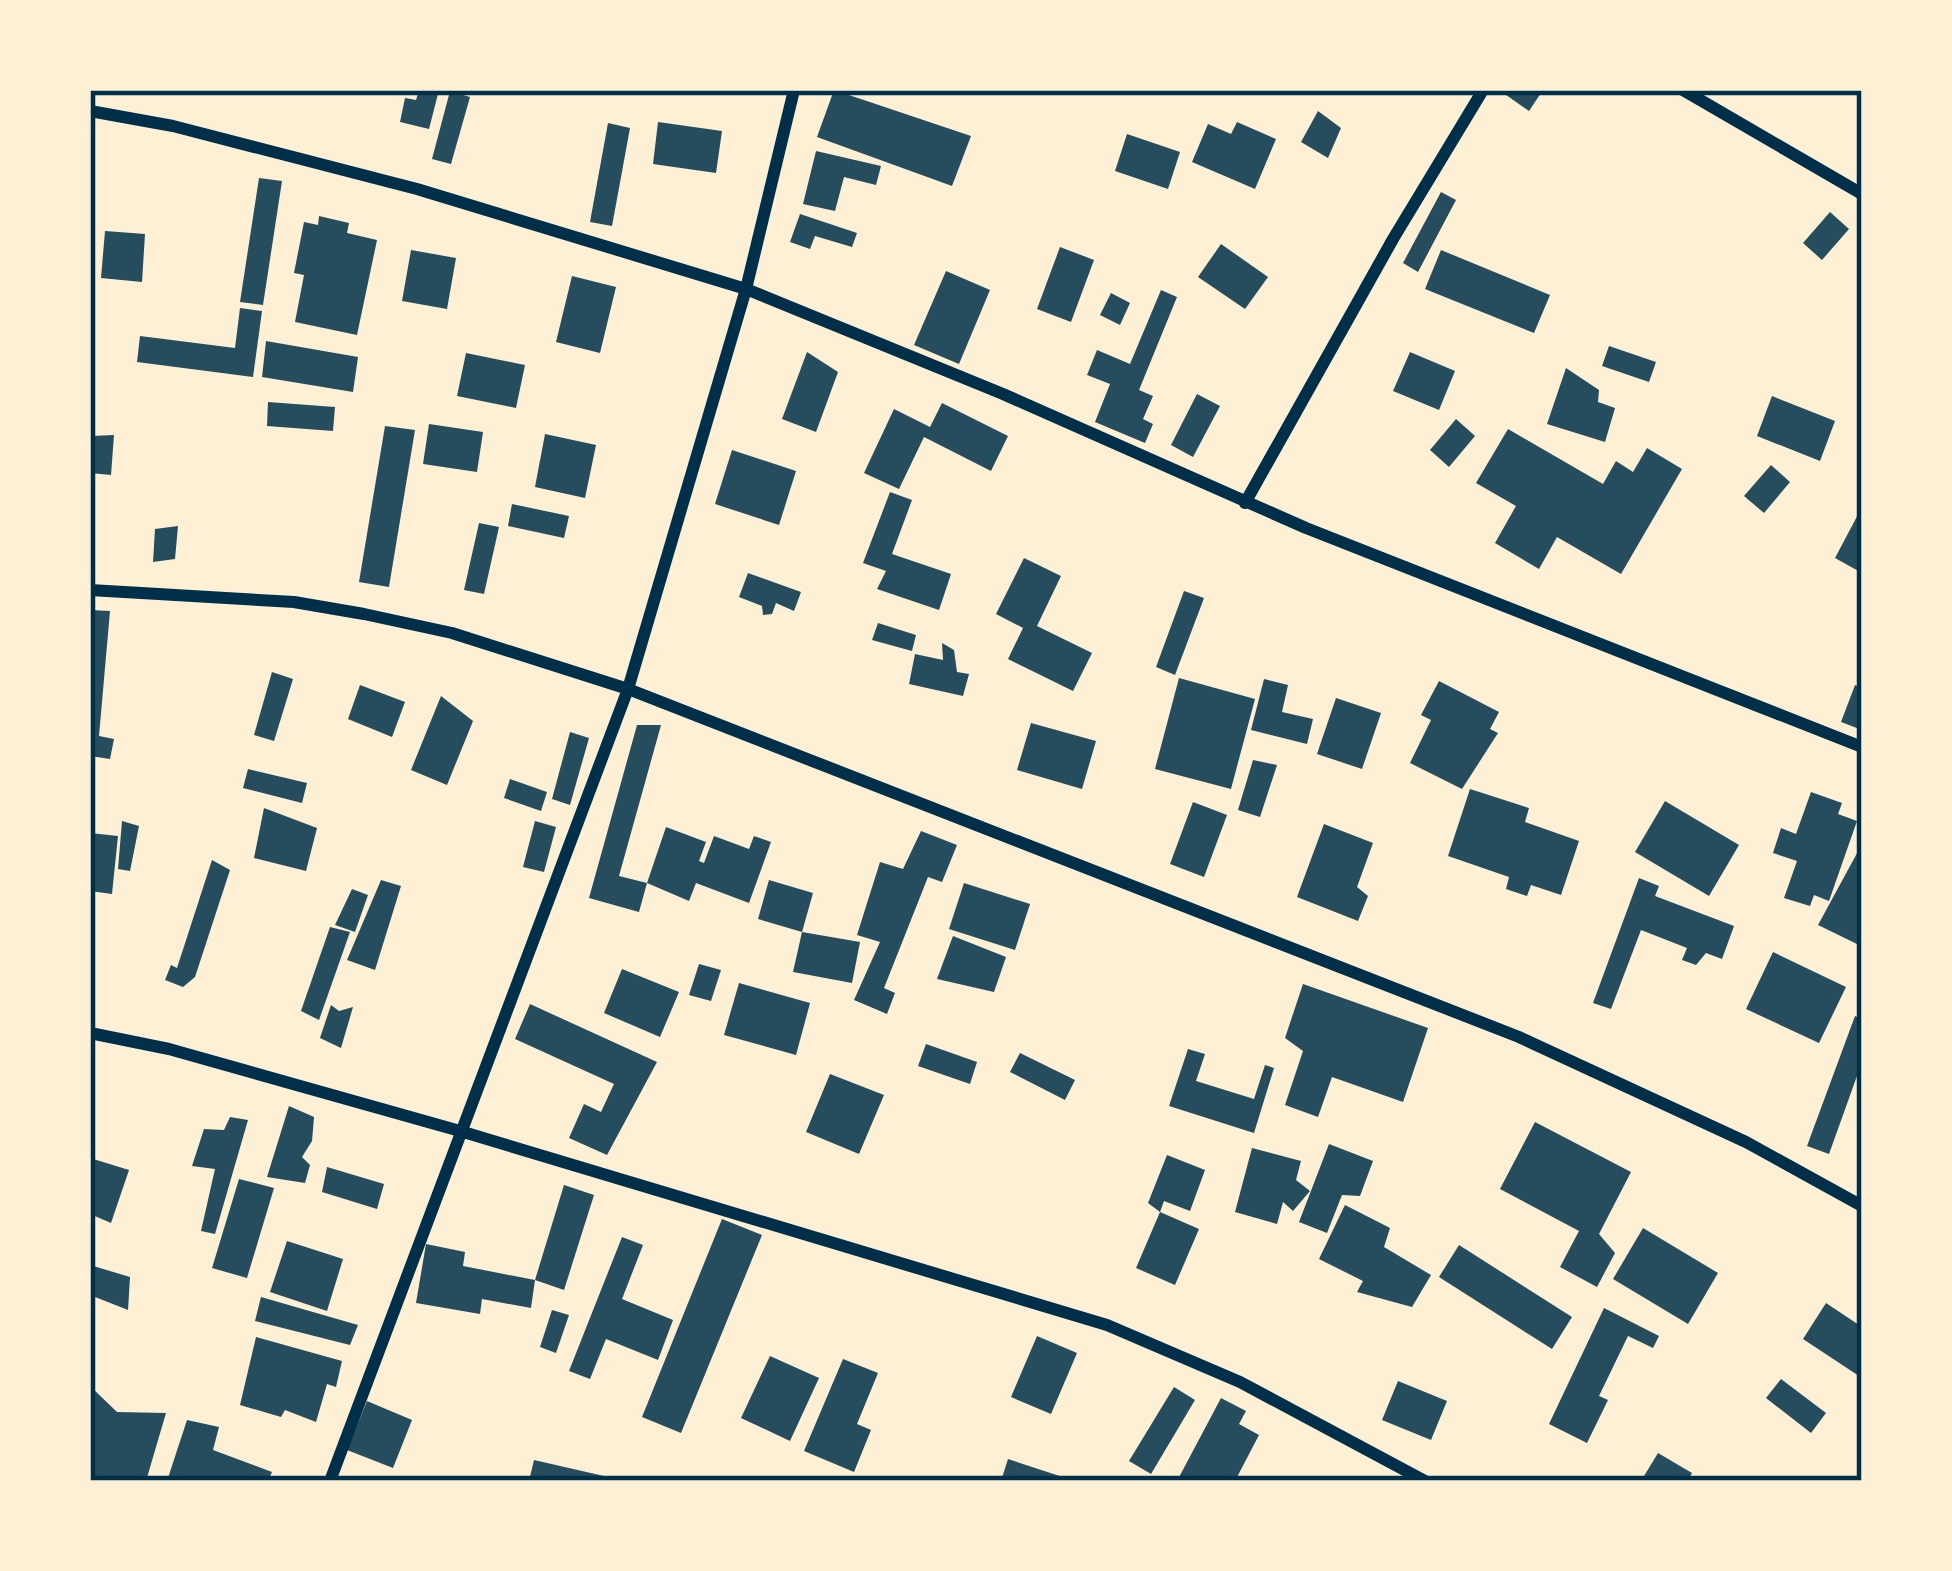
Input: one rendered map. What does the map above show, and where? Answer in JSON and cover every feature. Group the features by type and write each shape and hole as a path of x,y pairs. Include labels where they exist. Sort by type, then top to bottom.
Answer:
{"street":[{"path":"330,1481 628,688 746,289 794,90"},
{"path":"1245,503 1393,238 1484,90"},
{"path":"1683,90 1862,194"},
{"path":"90,111 395,183 746,289 1003,394 1245,503 1862,747"},
{"path":"90,590 294,602 364,614 452,634 628,688 1519,1037 1746,1142 1862,1206"},
{"path":"90,1033 169,1049 460,1131 1107,1325 1240,1382 1425,1481"}],"building":[{"path":"419,90 439,90 429,129 400,122 405,98 416,100"},
{"path":"834,90 971,136 952,186 817,137"},
{"path":"1499,90 1543,90 1529,111"},
{"path":"450,91 470,97 451,164 432,159"},
{"path":"1318,111 1341,128 1328,158 1301,142"},
{"path":"658,122 722,131 716,173 653,164"},
{"path":"1237,122 1276,139 1255,189 1192,162 1208,124 1231,134"},
{"path":"608,123 630,128 612,226 590,222"},
{"path":"1127,134 1180,152 1168,189 1115,171"},
{"path":"816,151 881,166 876,185 844,177 835,211 803,204"},
{"path":"259,178 282,181 263,305 240,302"},
{"path":"1441,192 1456,200 1418,272 1403,263"},
{"path":"1830,212 1849,229 1822,260 1803,243"},
{"path":"800,214 857,233 852,247 815,236 810,249 790,242"},
{"path":"319,216 349,223 347,233 377,240 357,335 295,322 304,275 294,273 304,222 318,225"},
{"path":"105,231 145,234 142,282 101,278"},
{"path":"1221,244 1268,277 1245,309 1198,277"},
{"path":"1060,247 1094,260 1071,322 1037,309"},
{"path":"411,250 456,258 447,309 402,301"},
{"path":"1441,250 1550,295 1534,333 1425,289"},
{"path":"946,271 990,290 959,364 914,345"},
{"path":"572,276 616,287 600,353 556,342"},
{"path":"1161,290 1177,297 1139,390 1153,396 1143,419 1153,424 1145,443 1095,422 1110,384 1087,375 1097,350 1130,364"},
{"path":"1111,293 1130,303 1120,325 1100,315"},
{"path":"240,308 262,311 253,377 137,362 140,336 235,348"},
{"path":"266,341 358,357 353,392 262,377"},
{"path":"1609,346 1656,362 1649,382 1602,366"},
{"path":"807,352 838,372 816,432 782,419"},
{"path":"1410,352 1455,371 1439,410 1393,391"},
{"path":"466,353 525,365 516,408 457,396"},
{"path":"1566,368 1599,390 1598,402 1615,408 1605,442 1547,424"},
{"path":"1197,394 1220,406 1193,457 1171,445"},
{"path":"1772,396 1835,421 1820,461 1757,436"},
{"path":"268,402 335,407 333,431 267,426"},
{"path":"942,403 1008,436 991,471 924,437 899,489 864,473 894,409 930,427"},
{"path":"1456,419 1475,436 1449,467 1430,450"},
{"path":"429,424 483,432 477,472 423,464"},
{"path":"385,426 415,430 389,587 359,582"},
{"path":"1508,429 1603,484 1616,461 1633,472 1647,448 1682,469 1621,574 1557,537 1539,569 1495,543 1516,506 1476,483"},
{"path":"545,434 596,445 585,498 535,487"},
{"path":"114,435 111,475 90,473 92,436"},
{"path":"732,450 796,471 779,525 715,504"},
{"path":"1771,465 1790,482 1764,513 1744,496"},
{"path":"890,492 912,500 892,554 951,574 939,610 877,589 886,571 863,563"},
{"path":"512,504 569,516 564,538 508,526"},
{"path":"1862,507 1862,573 1835,558"},
{"path":"479,523 499,527 484,594 464,590"},
{"path":"178,526 175,559 153,562 155,529"},
{"path":"1024,558 1061,576 1037,626 1092,653 1073,691 1008,659 1023,628 996,614"},
{"path":"748,573 801,592 794,611 776,603 772,614 763,615 762,606 739,597"},
{"path":"1184,591 1204,598 1175,675 1156,667"},
{"path":"90,610 110,611 99,736 114,739 110,759 90,756"},
{"path":"878,623 916,635 912,651 872,640"},
{"path":"942,643 954,650 957,672 969,674 963,696 909,684 915,654 943,660"},
{"path":"272,672 293,679 274,741 254,735"},
{"path":"1179,678 1255,699 1231,789 1155,769"},
{"path":"1264,679 1288,685 1282,712 1313,719 1307,744 1251,730"},
{"path":"1439,681 1499,712 1490,729 1498,733 1462,789 1410,763 1431,720 1421,715"},
{"path":"360,685 405,702 392,737 348,719"},
{"path":"1855,685 1862,688 1862,730 1841,722"},
{"path":"441,696 473,721 447,785 411,770"},
{"path":"1336,698 1381,713 1362,769 1317,754"},
{"path":"1031,723 1096,741 1082,789 1017,770"},
{"path":"637,725 661,725 619,876 647,883 639,912 589,898"},
{"path":"570,732 589,738 570,805 552,799"},
{"path":"1253,760 1277,765 1260,817 1238,810"},
{"path":"248,769 307,783 302,803 243,788"},
{"path":"510,779 547,792 541,811 504,798"},
{"path":"1470,789 1529,808 1525,822 1579,841 1561,895 1531,885 1527,896 1506,889 1509,877 1448,856"},
{"path":"1811,792 1842,803 1838,814 1857,821 1829,901 1814,895 1810,906 1784,898 1797,861 1773,853 1781,828 1796,834"},
{"path":"1665,801 1739,845 1709,896 1635,852"},
{"path":"1193,802 1227,815 1204,877 1170,864"},
{"path":"264,808 317,828 306,871 254,858"},
{"path":"122,821 139,826 130,871 118,869"},
{"path":"535,821 556,827 544,872 523,867"},
{"path":"1324,824 1373,843 1357,887 1368,896 1358,921 1297,897"},
{"path":"666,827 706,842 699,861 704,863 714,836 749,849 754,836 771,842 749,903 696,883 689,901 647,883"},
{"path":"921,831 957,845 942,882 928,877 884,988 895,993 887,1014 854,1000 880,942 857,935 880,862 903,869"},
{"path":"90,833 118,836 112,894 90,891"},
{"path":"1862,844 1862,931 1857,944 1818,925"},
{"path":"212,860 230,870 195,977 183,987 165,980 171,965 177,968"},
{"path":"1639,878 1659,886 1655,896 1734,926 1722,959 1706,953 1696,965 1682,960 1687,948 1641,930 1611,1009 1593,1003"},
{"path":"381,880 401,886 375,970 347,960"},
{"path":"769,880 813,893 802,932 758,919"},
{"path":"964,883 1030,904 1015,950 949,929"},
{"path":"352,889 368,895 355,932 335,925"},
{"path":"330,927 350,932 319,1020 301,1011"},
{"path":"802,932 860,942 852,983 793,972"},
{"path":"953,936 1006,957 994,992 937,979"},
{"path":"1773,952 1846,987 1819,1043 1746,1009"},
{"path":"699,964 721,970 711,1001 689,995"},
{"path":"622,969 679,992 660,1037 604,1013"},
{"path":"739,983 810,1003 796,1055 724,1035"},
{"path":"1303,984 1428,1028 1403,1102 1332,1077 1318,1117 1285,1105 1303,1051 1285,1038"},
{"path":"530,1004 657,1062 607,1155 569,1138 584,1104 601,1112 614,1084 515,1039"},
{"path":"331,1005 339,1011 353,1007 341,1048 320,1038"},
{"path":"1855,1016 1862,1019 1862,1062 1829,1154 1807,1146"},
{"path":"926,1044 977,1062 970,1084 918,1066"},
{"path":"1188,1049 1205,1054 1196,1081 1254,1099 1265,1065 1274,1068 1254,1133 1169,1106"},
{"path":"1020,1053 1075,1080 1065,1100 1010,1072"},
{"path":"830,1074 884,1095 859,1154 806,1132"},
{"path":"289,1106 314,1117 312,1141 302,1157 310,1165 305,1183 267,1177"},
{"path":"230,1117 248,1120 215,1234 201,1231 215,1169 192,1166 204,1129 224,1130"},
{"path":"1535,1122 1631,1172 1599,1234 1615,1253 1597,1287 1560,1267 1579,1231 1500,1189"},
{"path":"1329,1144 1373,1161 1360,1196 1342,1195 1327,1233 1299,1222"},
{"path":"1252,1148 1301,1161 1296,1180 1310,1191 1293,1211 1283,1202 1277,1224 1235,1212"},
{"path":"1167,1155 1205,1170 1190,1211 1164,1201 1160,1212 1148,1203"},
{"path":"90,1158 129,1170 111,1223 90,1214"},
{"path":"327,1167 384,1184 377,1209 322,1192"},
{"path":"239,1179 274,1188 247,1278 212,1268"},
{"path":"564,1185 594,1195 564,1290 535,1280"},
{"path":"1345,1205 1390,1228 1384,1247 1431,1275 1412,1307 1357,1292 1363,1281 1319,1259"},
{"path":"1160,1212 1199,1229 1175,1285 1136,1268"},
{"path":"722,1219 762,1235 681,1433 642,1417"},
{"path":"1643,1228 1718,1273 1688,1324 1613,1279"},
{"path":"622,1237 643,1245 622,1299 673,1320 658,1360 606,1339 590,1379 569,1371"},
{"path":"287,1241 343,1259 327,1311 270,1292"},
{"path":"426,1244 465,1252 463,1266 535,1280 531,1308 482,1299 480,1314 416,1303"},
{"path":"1459,1245 1572,1317 1552,1349 1439,1277"},
{"path":"90,1265 130,1277 128,1310 90,1295"},
{"path":"261,1297 358,1325 350,1345 255,1321"},
{"path":"1826,1303 1862,1327 1862,1378 1803,1339"},
{"path":"1604,1308 1659,1336 1653,1348 1628,1336 1599,1396 1608,1400 1587,1443 1549,1424"},
{"path":"552,1310 569,1315 556,1353 540,1347"},
{"path":"1037,1336 1077,1353 1051,1414 1011,1397"},
{"path":"256,1337 342,1361 336,1387 327,1384 316,1422 285,1410 281,1417 240,1405"},
{"path":"770,1356 819,1378 790,1441 741,1418"},
{"path":"843,1359 878,1373 857,1424 871,1430 854,1472 804,1451"},
{"path":"1781,1379 1826,1413 1811,1433 1766,1398"},
{"path":"1398,1381 1447,1401 1431,1440 1382,1420"},
{"path":"90,1386 117,1412 166,1413 146,1481 90,1481"},
{"path":"1174,1387 1195,1400 1151,1474 1129,1461"},
{"path":"1221,1398 1246,1411 1239,1424 1259,1435 1235,1481 1177,1481"},
{"path":"367,1401 412,1420 393,1468 347,1450"},
{"path":"187,1420 219,1427 213,1450 272,1472 268,1481 167,1481"},
{"path":"1658,1453 1692,1473 1688,1481 1641,1481"},
{"path":"1008,1459 1072,1480 1072,1481 1001,1481"},
{"path":"534,1460 617,1479 617,1481 529,1481"}]}
